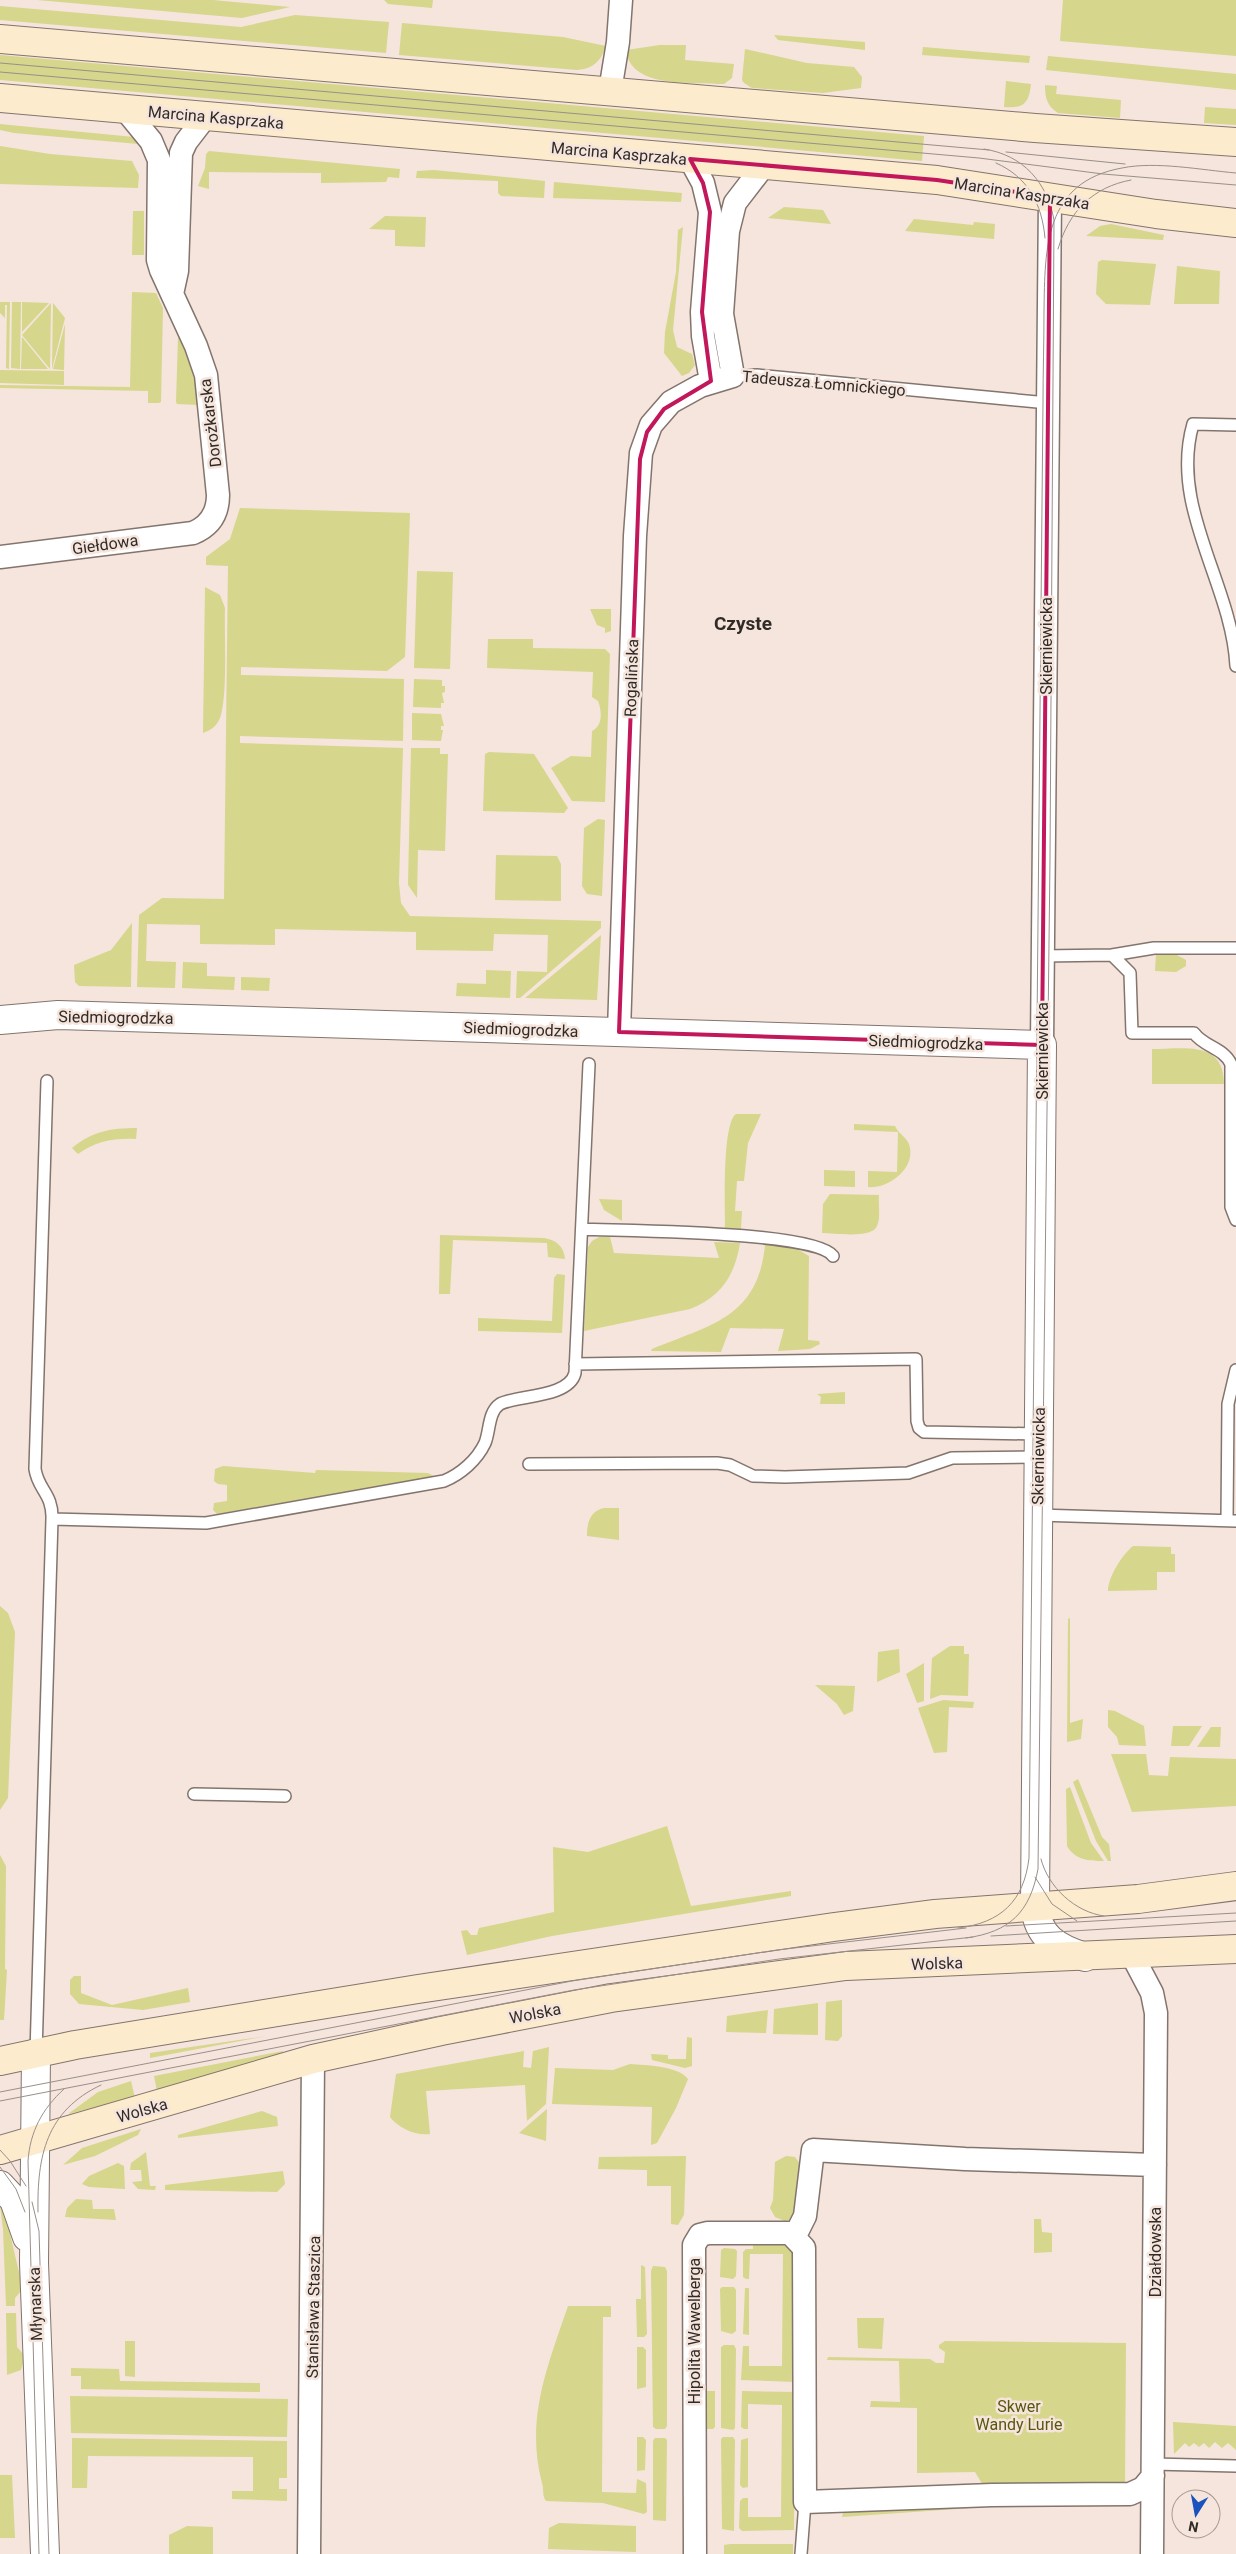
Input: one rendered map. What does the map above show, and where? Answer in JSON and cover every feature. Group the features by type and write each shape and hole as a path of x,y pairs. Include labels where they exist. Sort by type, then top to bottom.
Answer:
{"main road":[{"path":"0,39 1016,126 1236,142"},
{"name":"Marcina Kasprzaka","path":"0,98 936,180 1156,214 1236,223"},
{"path":"0,2061 126,2036 580,1964 917,1916 1035,1905 1138,1899 1236,1886"},
{"name":"Wolska","path":"0,2150 35,2142 313,2059 441,2031 611,1998 836,1967 1236,1949"}],"street":[{"path":"610,91 621,0"},
{"name":"Dorożkarska","path":"124,108 151,141 159,160 158,260 196,346 209,390 218,495 216,511 207,525"},
{"path":"172,294 177,270 181,153 188,138 206,116"},
{"name":"Tadeusza Łomnickiego","path":"690,159 704,183 717,239 722,314 733,376"},
{"name":"Tadeusza Łomnickiego","path":"711,381 702,323 717,239 729,220 735,203 765,164"},
{"name":"Skierniewicka","path":"1035,1905 1050,197"},
{"name":"Rogalińska","path":"619,1032 635,536 640,459 647,432 657,416 681,395 711,381 733,376"},
{"name":"Giełdowa","path":"0,557 186,535 201,530 207,525"},
{"name":"Siedmiogrodzka","path":"0,1020 58,1016 1042,1046"},
{"name":"Wolska","path":"1035,1905 1041,1929 1050,1940 1061,1949 1084,1957"},
{"name":"Działdowska","path":"1132,1954 1152,1993 1156,2013 1152,2554"},
{"name":"Młynarska","path":"36,2053 34,2263 45,2554"},
{"name":"Stanisława Staszica","path":"309,2554 314,2145 313,2059"},
{"path":"1153,2470 1143,2488 1130,2494 992,2495 805,2502 806,2254 804,2248 793,2235 805,2216 812,2150 965,2159 1155,2165"},
{"path":"0,2185 14,2200 18,2209 34,2263"},
{"name":"Hipolita Wawelberga","path":"695,2554 695,2240 708,2233 793,2235"}],"lane":[{"name":"Tadeusza Łomnickiego","path":"733,376 757,375 1048,403"},
{"path":"1236,425 1193,424 1189,442 1189,496 1229,621 1236,666"},
{"path":"1042,956 1112,955 1154,948 1236,948"},
{"path":"1112,955 1130,973 1132,1033 1194,1032 1206,1045 1224,1054 1231,1064 1231,1207 1236,1220"},
{"path":"52,1519 206,1523 444,1481 466,1468 480,1451 488,1434 492,1416 498,1406 506,1402 549,1393 571,1382 575,1376 589,1064"},
{"path":"36,2053 52,1519 51,1501 38,1479 35,1469 48,1081"},
{"path":"582,1229 787,1240 823,1247 833,1256"},
{"path":"575,1364 916,1359 917,1421 919,1428 924,1432 1038,1445"},
{"path":"1037,1515 1231,1520 1228,1404 1236,1370"},
{"path":"529,1464 717,1463 730,1465 753,1476 906,1473 952,1458 1038,1445"},
{"path":"194,1794 285,1796"},
{"path":"1153,2470 1236,2466"},
{"path":"801,2554 805,2502"}],"highlighted area":[{"path":"690,159 937,180 1050,197 1042,1045 619,1032 640,459 647,432 664,409 711,381 702,312 710,212 703,183"}],"green space":[{"path":"37,0 213,0 290,7 242,18"},
{"path":"384,0 433,0 432,8 388,4"},
{"path":"1063,0 1236,0 1236,56 1060,41"},
{"path":"0,6 241,27 295,15 389,22 386,53 0,20"},
{"path":"402,23 563,37 606,46 602,56 596,63 588,68 577,70 399,55"},
{"path":"774,35 865,42 865,50 778,40"},
{"path":"660,45 686,45 685,60 734,64 732,78 724,84 663,80 649,77 638,71 630,62 626,50"},
{"path":"923,47 1030,56 1029,63 922,55"},
{"path":"745,49 807,63 854,67 862,77 861,88 823,93 752,88 742,80"},
{"path":"0,55 924,136 922,161 0,80"},
{"path":"1048,56 1236,74 1236,90 1046,70"},
{"path":"1006,81 1031,84 1029,96 1021,106 1004,107"},
{"path":"1045,85 1057,86 1056,94 1121,100 1120,118 1058,113 1051,108 1047,101"},
{"path":"1205,107 1236,109 1236,125 1204,123"},
{"path":"0,124 144,138 150,145 14,133 0,130"},
{"path":"0,146 50,154 132,161 139,175 138,188 0,184"},
{"path":"209,151 400,169 399,178 388,177 386,182 321,183 321,173 209,172 209,189 198,186 205,168 206,154"},
{"path":"434,170 545,181 544,198 501,196 498,193 498,181 416,178 417,171"},
{"path":"554,182 682,193 681,202 553,198"},
{"path":"784,207 823,210 831,224 768,218"},
{"path":"133,211 144,211 144,255 132,255"},
{"path":"385,216 426,217 425,247 395,246 395,230 369,229"},
{"path":"914,219 973,225 974,222 995,224 994,239 905,231"},
{"path":"1111,224 1164,235 1163,240 1086,236 1100,226"},
{"path":"683,227 673,330 677,347 692,354 695,365 689,373 682,376 664,353 665,332 676,272 678,230"},
{"path":"1102,260 1156,264 1150,305 1106,304 1096,294 1098,262"},
{"path":"1177,266 1220,271 1219,304 1174,304"},
{"path":"132,292 156,293 163,308 161,402 148,403 148,391 0,388 0,385 130,387"},
{"path":"0,302 10,302 9,369 6,368 7,305 5,305 5,318 0,313"},
{"path":"12,302 21,302 20,369 11,368"},
{"path":"22,302 49,303 22,332"},
{"path":"51,303 50,369 22,335"},
{"path":"53,303 65,318 52,369"},
{"path":"65,324 64,370 53,369"},
{"path":"178,336 192,370 199,405 177,404 176,402"},
{"path":"22,337 48,369 21,369"},
{"path":"0,370 64,371 64,385 0,383"},
{"path":"240,508 410,513 405,657 387,671 241,667 241,675 404,679 403,741 240,736 240,743 403,748 399,883 401,903 410,916 601,921 601,928 520,998 516,998 517,971 547,972 548,935 494,934 493,951 416,950 416,932 275,929 275,945 200,944 200,925 147,924 146,961 176,962 175,988 137,987 139,915 162,898 224,899 228,566 206,565 206,557 230,539"},
{"path":"417,571 453,572 450,669 414,668"},
{"path":"205,587 220,595 225,608 225,664 224,695 220,718 213,728 203,733"},
{"path":"590,609 611,609 611,631 605,633 605,628 597,625"},
{"path":"488,639 533,639 533,648 605,649 610,654 605,802 572,801 551,768 571,756 591,757 592,731 598,726 601,714 598,701 592,697 593,672 487,668"},
{"path":"414,679 442,680 445,692 442,693 444,703 441,703 441,708 413,707"},
{"path":"412,713 441,714 444,726 441,726 441,730 443,730 441,741 412,740"},
{"path":"411,748 440,748 440,754 448,754 445,851 418,850 417,898 408,885"},
{"path":"489,752 534,754 568,808 564,813 483,811 485,754"},
{"path":"598,819 605,820 602,896 587,894 582,886 584,828"},
{"path":"496,855 557,856 561,864 561,901 495,900"},
{"path":"132,923 131,987 79,986 75,982 74,965 111,950"},
{"path":"601,935 597,1000 525,998"},
{"path":"1156,954 1175,954 1186,960 1186,966 1176,972 1155,971"},
{"path":"183,962 207,963 207,976 235,977 234,990 182,988"},
{"path":"486,970 511,971 510,998 456,996 457,983 486,984"},
{"path":"241,977 270,978 269,991 241,990"},
{"path":"1189,1048 1210,1054 1217,1060 1222,1070 1224,1084 1152,1084 1152,1049"},
{"path":"736,1114 761,1114 748,1143 744,1181 737,1181 735,1211 742,1211 741,1229 725,1228 726,1149 728,1133"},
{"path":"854,1124 895,1126 906,1139 910,1148 910,1156 908,1164 898,1176 883,1185 868,1187 868,1171 897,1172 898,1132 854,1130"},
{"path":"137,1128 136,1139 105,1141 78,1154 72,1148 95,1134 119,1129"},
{"path":"824,1170 855,1171 855,1187 824,1186"},
{"path":"830,1194 879,1195 877,1226 868,1233 861,1234 822,1233 823,1204"},
{"path":"599,1199 622,1200 622,1221 604,1210"},
{"path":"440,1235 544,1238 559,1244 565,1259 548,1257 547,1243 453,1240 450,1294 439,1294"},
{"path":"599,1237 610,1237 614,1253 719,1258 714,1242 740,1243 738,1255 725,1284 701,1304 690,1309 584,1331 588,1247 592,1241"},
{"path":"765,1245 792,1246 809,1256 808,1340 819,1341 820,1344 810,1349 778,1351 784,1329 730,1328 721,1352 651,1351 711,1325 728,1315 741,1304 753,1289 761,1269"},
{"path":"557,1274 565,1275 562,1333 478,1331 478,1318 552,1321 554,1278"},
{"path":"845,1392 845,1404 820,1404 821,1397 817,1394"},
{"path":"223,1466 315,1473 316,1470 428,1473 436,1477 217,1514 213,1510 214,1503 227,1501 227,1485 218,1484 214,1481 215,1469"},
{"path":"604,1508 619,1508 619,1540 587,1536 590,1518 595,1512"},
{"path":"1133,1546 1171,1547 1171,1554 1175,1554 1175,1572 1157,1572 1157,1590 1108,1591 1110,1579 1116,1567"},
{"path":"0,1606 8,1613 15,1632 8,1798 0,1810"},
{"path":"1070,1618 1070,1723 1083,1719 1081,1739 1067,1742 1068,1619"},
{"path":"950,1646 964,1646 964,1654 969,1654 968,1696 941,1695 930,1699 932,1658"},
{"path":"899,1649 900,1672 877,1682 878,1652"},
{"path":"924,1663 924,1701 917,1703 906,1674"},
{"path":"815,1685 855,1686 853,1711 844,1715 837,1704"},
{"path":"943,1700 974,1702 973,1708 949,1707 947,1752 934,1753 918,1708"},
{"path":"1108,1710 1115,1711 1144,1726 1146,1746 1119,1745 1117,1737 1108,1727"},
{"path":"1173,1726 1202,1726 1189,1746 1171,1746"},
{"path":"1211,1727 1221,1727 1220,1747 1197,1747"},
{"path":"1111,1754 1146,1754 1149,1775 1168,1776 1170,1757 1236,1759 1236,1806 1132,1812"},
{"path":"1078,1779 1102,1837 1109,1844 1111,1861 1108,1861 1096,1841 1073,1782"},
{"path":"1070,1787 1091,1843 1104,1861 1078,1857 1067,1846 1066,1789"},
{"path":"667,1826 691,1906 791,1891 791,1896 552,1936 467,1955 461,1931 467,1930 471,1935 477,1935 479,1928 554,1912 553,1847 588,1852"},
{"path":"0,1855 6,1866 5,1969 7,1970 4,2020 0,2020"},
{"path":"74,1976 81,1976 81,1993 112,2005 188,1988 190,2002 143,2010 79,2004 70,1994 70,1980"},
{"path":"842,2000 842,2036 838,2041 825,2040 826,2002"},
{"path":"818,2003 818,2035 773,2034 774,2009"},
{"path":"768,2010 766,2033 726,2032 727,2016"},
{"path":"267,2036 150,2058 150,2053"},
{"path":"687,2037 692,2038 692,2066 685,2068 652,2060 651,2054 668,2055 668,2059 686,2059"},
{"path":"549,2047 546,2104 527,2121 525,2085 426,2091 430,2134 419,2134 408,2130 398,2125 390,2117 396,2074 524,2051 523,2067 531,2068 533,2051"},
{"path":"283,2051 282,2055 157,2091 154,2076"},
{"path":"630,2064 677,2071 688,2079 676,2108 657,2143 651,2145 652,2107 552,2104 555,2068 613,2070"},
{"path":"131,2081 135,2098 68,2114 98,2092"},
{"path":"547,2109 546,2141 519,2133"},
{"path":"262,2111 277,2117 278,2126 178,2138 178,2135"},
{"path":"141,2129 138,2135 95,2156 63,2165 82,2148"},
{"path":"146,2152 150,2186 156,2186 155,2190 138,2189 132,2182 142,2181 141,2170 130,2170 131,2163"},
{"path":"686,2156 684,2215 678,2225 671,2224 671,2186 647,2186 647,2170 598,2169 599,2157"},
{"path":"786,2156 795,2157 801,2165 795,2218 785,2221 775,2217 770,2208 773,2200 775,2162"},
{"path":"118,2163 124,2166 125,2189 89,2187 82,2184 89,2176"},
{"path":"283,2171 285,2184 277,2192 165,2190 165,2185"},
{"path":"76,2199 92,2200 93,2209 114,2209 116,2220 65,2217 67,2208"},
{"path":"3,2204 21,2281 21,2291 15,2298 15,2306 6,2306 3,2229 0,2205"},
{"path":"1034,2219 1041,2219 1042,2232 1052,2233 1052,2252 1034,2253"},
{"path":"753,2244 782,2244 796,2253 795,2382 741,2380 743,2346 749,2346 749,2366 782,2366 783,2254 750,2254 749,2279 746,2279 743,2277 743,2252 746,2249 753,2249"},
{"path":"724,2248 737,2251 736,2276 733,2279 720,2277 721,2250"},
{"path":"641,2265 645,2267 647,2334 644,2337 637,2337 636,2299 641,2299"},
{"path":"653,2266 665,2267 667,2271 667,2426 665,2429 653,2427 651,2271"},
{"path":"722,2287 734,2287 736,2290 736,2331 732,2334 721,2331 720,2289"},
{"path":"745,2288 749,2288 749,2335 743,2334"},
{"path":"568,2306 611,2306 611,2317 603,2317 602,2492 636,2493 637,2479 646,2483 647,2512 644,2514 603,2503 546,2501 544,2497 537,2459 537,2414 553,2350"},
{"path":"6,2313 16,2313 17,2347 25,2356 21,2370 7,2375"},
{"path":"857,2318 884,2318 882,2349 858,2348"},
{"path":"125,2341 135,2341 135,2377 125,2376"},
{"name":"Skwer Wandy Lurie","path":"945,2341 1126,2343 1125,2484 984,2487 975,2472 917,2473 917,2408 870,2407 871,2401 900,2402 899,2361 827,2360 828,2357 930,2359 936,2363 944,2363 945,2352 939,2348 939,2345"},
{"path":"724,2345 734,2345 736,2349 735,2428 733,2430 721,2428 721,2347"},
{"path":"637,2347 643,2347 646,2350 646,2387 637,2389"},
{"path":"71,2368 119,2369 120,2381 260,2383 260,2392 81,2389 81,2376 71,2376"},
{"path":"702,2391 715,2391 715,2427 713,2429 702,2429"},
{"path":"742,2391 795,2392 794,2530 742,2531 739,2528 740,2501 743,2498 748,2498 748,2517 781,2517 782,2405 748,2404 748,2429 744,2429 741,2427"},
{"path":"70,2396 288,2399 287,2437 71,2433"},
{"path":"1173,2422 1236,2426 1236,2450 1228,2443 1222,2448 1215,2442 1209,2448 1204,2443 1199,2447 1194,2443 1189,2447 1185,2443 1174,2454"},
{"path":"637,2437 643,2437 646,2440 645,2470 637,2471"},
{"path":"723,2437 733,2437 735,2440 734,2531 722,2529 721,2439"},
{"path":"72,2438 287,2441 287,2478 279,2478 279,2489 287,2489 287,2501 232,2499 232,2491 253,2491 253,2457 88,2456 87,2488 72,2488"},
{"path":"655,2438 665,2438 667,2440 666,2521 653,2520 653,2441"},
{"path":"748,2438 748,2487 743,2488 740,2485 741,2440"},
{"path":"0,2475 12,2475 15,2538 0,2538"},
{"path":"982,2502 985,2507 842,2517 844,2509"},
{"path":"559,2523 636,2526 636,2552 548,2549 549,2528"},
{"path":"187,2526 213,2527 213,2554 169,2554 169,2535"},
{"path":"793,2544 793,2554 724,2554 724,2545"}],"tram line":[{"path":"0,63 989,150"},
{"path":"0,72 979,158 1103,174 1236,185"},
{"path":"966,1938 995,1931 1016,1917 1030,1897 1038,1869 1050,859 1054,220 1046,194 1031,172 1010,157 984,149"},
{"path":"1006,152 1125,164"},
{"path":"996,163 1017,176 1031,193 1041,214 1045,238"},
{"path":"958,1928 987,1921 1008,1907 1016,1898 1022,1886 1029,1858 1044,287 1049,242 1054,221 1063,203 1077,187 1096,176 1122,168 1149,165 1236,173"},
{"path":"1058,249 1069,223 1084,203 1105,188 1131,180"},
{"path":"1041,1859 1050,1879 1064,1896 1073,1904 1093,1914 1104,1916"},
{"path":"1035,1877 1052,1904 1077,1921"},
{"path":"1006,1926 1236,1913"},
{"path":"991,1936 1236,1921"},
{"path":"0,2092 572,1981 777,1950 966,1928"},
{"path":"0,2101 574,1990 779,1959 973,1937"},
{"path":"38,2212 40,2172 43,2154 49,2137 57,2122 68,2108 82,2096 101,2085"},
{"path":"39,2554 28,2161 34,2131 43,2113 64,2089"},
{"path":"0,2150 10,2161 26,2186"},
{"path":"0,2167 16,2189 25,2212"},
{"path":"32,2202 39,2231 49,2554"}],"district":[{"name":"Czyste","path":"743,623"}]}
